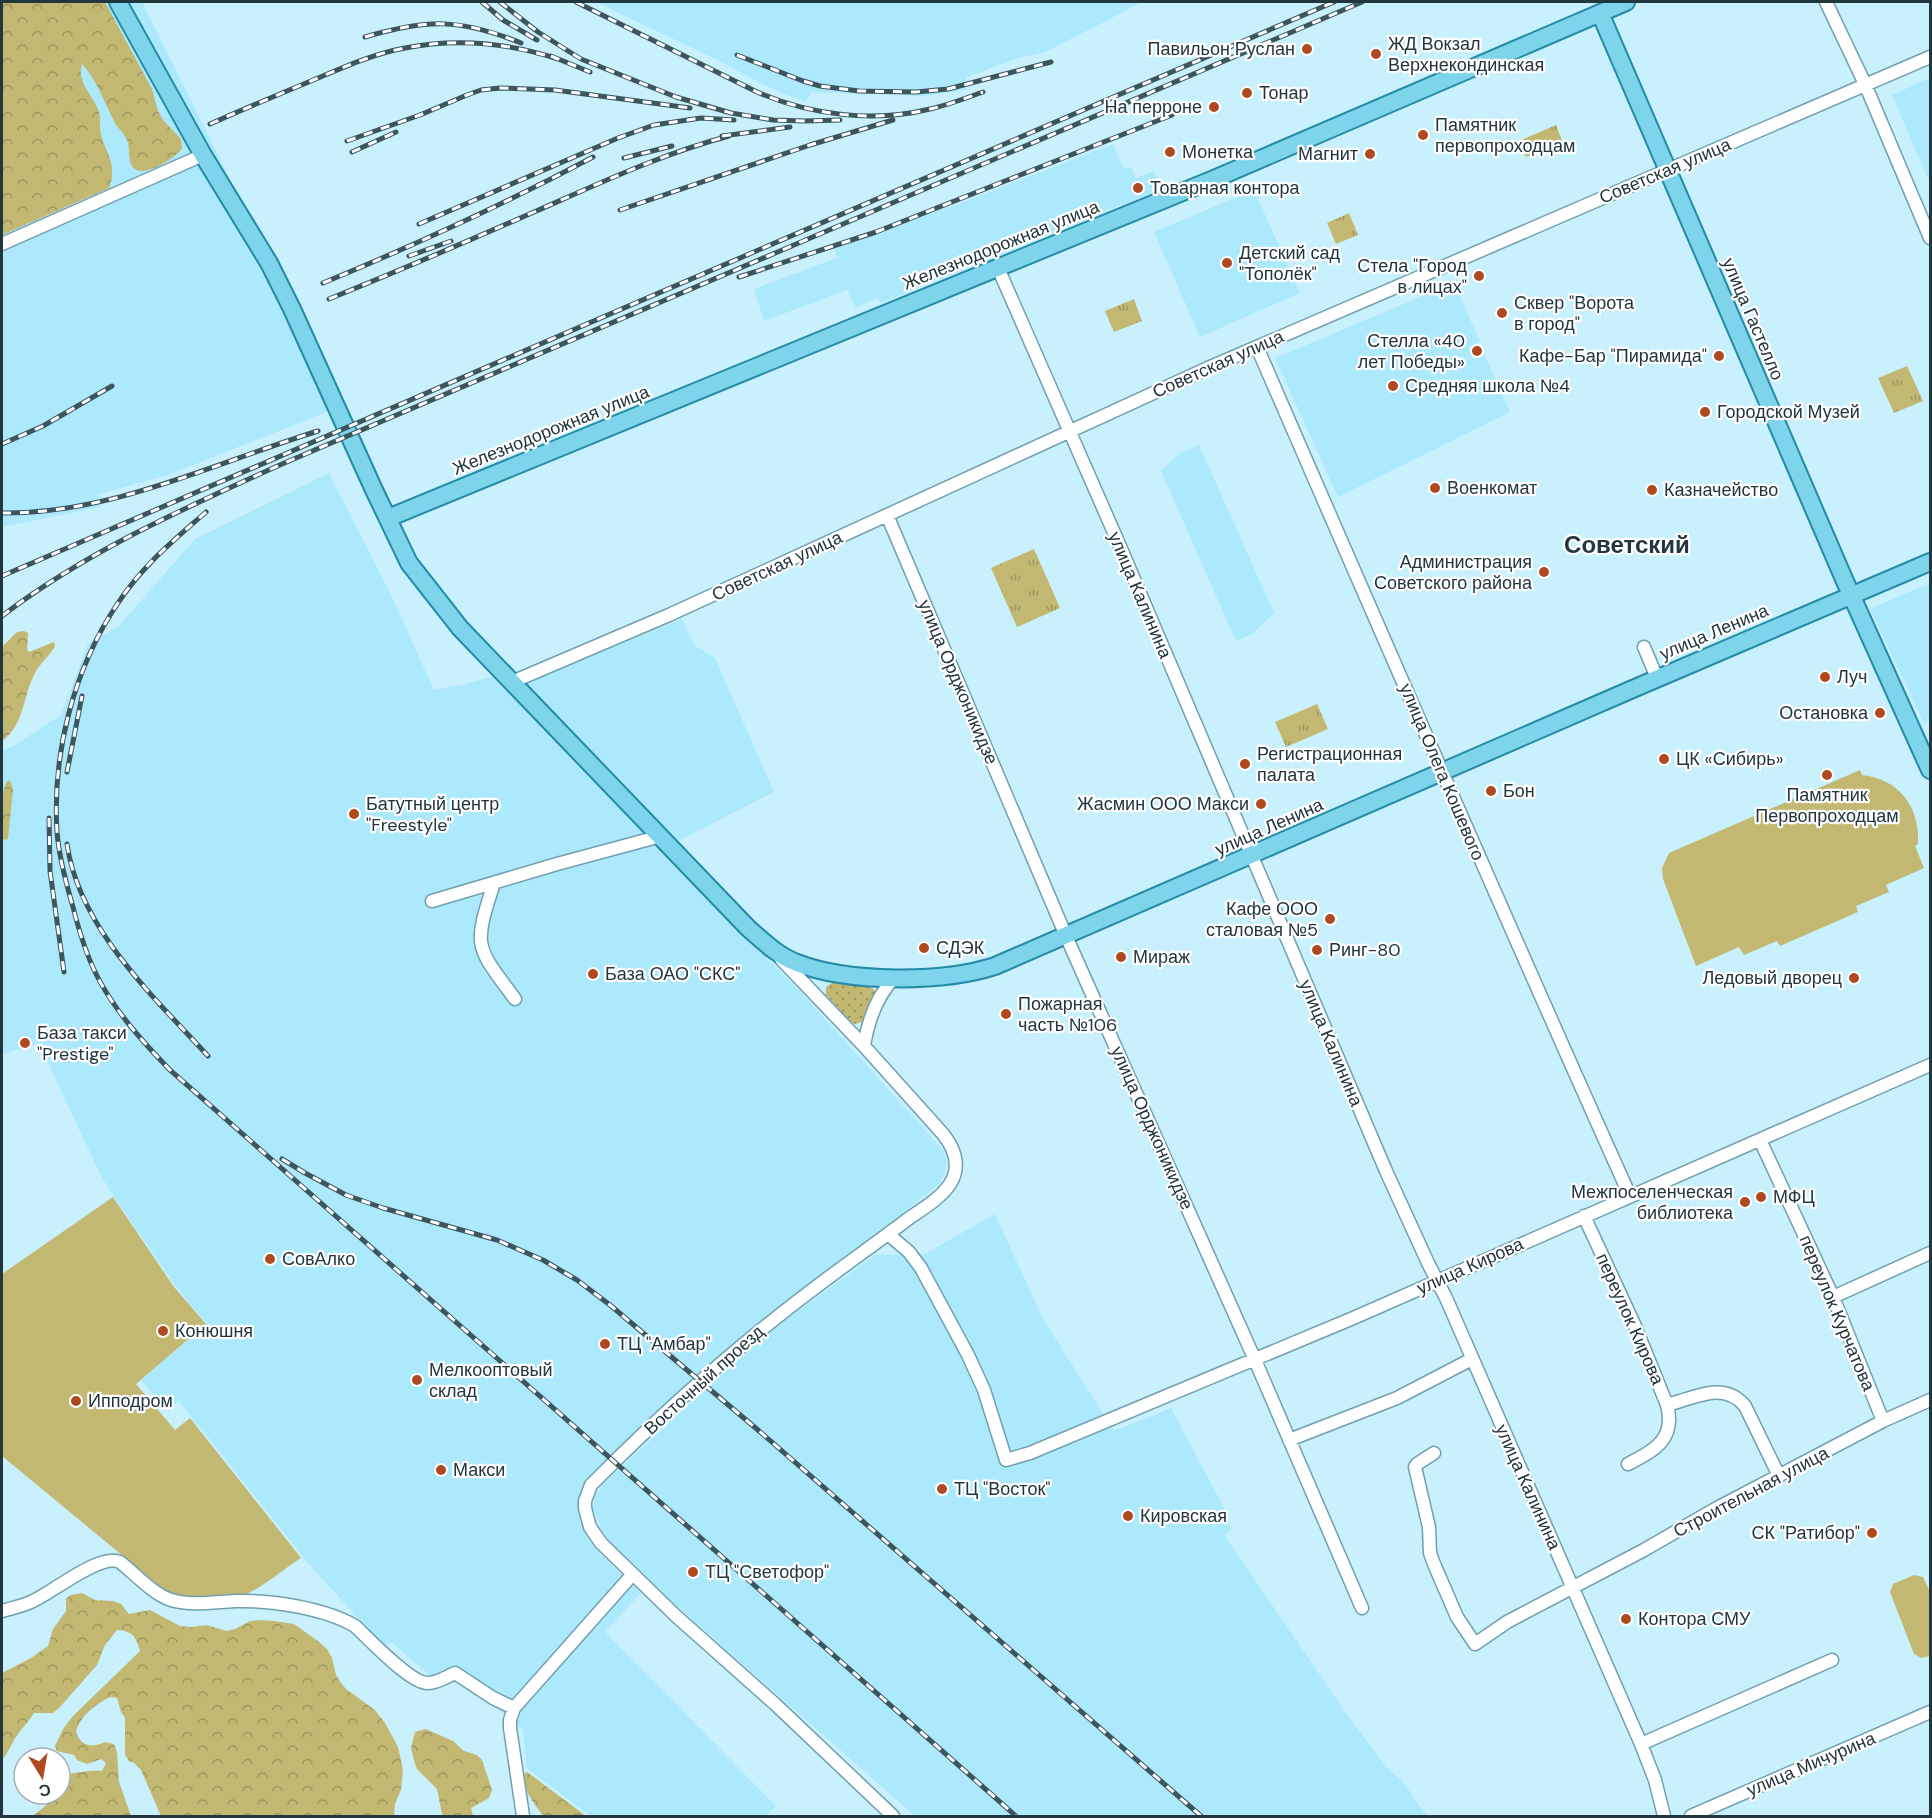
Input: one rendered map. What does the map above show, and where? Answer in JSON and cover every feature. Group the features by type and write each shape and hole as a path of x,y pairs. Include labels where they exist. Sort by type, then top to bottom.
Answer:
{"main road":[{"name":"улица Ленина","path":"118,2 203,155 268,263 292,309 406,557 418,576 460,628 748,928 774,952 797,963 832,972 894,978 941,977 970,973 995,966 1930,562"},
{"name":"Железнодорожная улица","path":"388,518 1215,179 1626,2"},
{"name":"улица Гастелло","path":"1600,12 1851,595 1930,770"}],"street":[{"path":"1826,2 1930,238"},
{"name":"Советская улица","path":"512,682 659,620 1257,346 1930,57"},
{"path":"2,244 203,155"},
{"name":"улица Калинина","path":"998,268 1386,1171 1472,1359 1641,1744 1655,1780 1664,1816"},
{"name":"улица Олега Кошевого","path":"1257,346 1491,886 1630,1196"},
{"name":"улица Орджоникидзе","path":"887,515 1066,936 1255,1360 1362,1608"},
{"path":"1644,647 1657,678"},
{"path":"432,901 557,864 661,837"},
{"path":"494,883 480,929 480,946 486,960 515,999"},
{"name":"Восточный проезд","path":"774,952 864,1046 943,1134 954,1151 956,1159 954,1177 938,1197 754,1334 699,1382 591,1485 585,1508 590,1527 601,1544 893,1816"},
{"path":"864,1046 879,998 894,978"},
{"name":"улица Кирова","path":"888,1234 909,1252 921,1268 968,1354 984,1390 1006,1460 1255,1360 1930,1065"},
{"name":"переулок Курчатова","path":"1760,1140 1833,1297 1883,1420"},
{"name":"переулок Кирова","path":"1584,1216 1635,1326 1667,1405 1717,1391 1738,1397 1745,1406 1779,1476"},
{"path":"1833,1297 1930,1253"},
{"path":"1289,1440 1397,1398 1472,1359"},
{"name":"Строительная улица","path":"1434,1453 1415,1467 1429,1527 1430,1553 1457,1617 1475,1644 1507,1622 1883,1420 1930,1400"},
{"path":"1628,1464 1650,1451 1666,1436 1670,1425 1667,1405"},
{"path":"2,1611 30,1603 104,1562 115,1559 169,1600 184,1603 237,1601 277,1603 345,1620 355,1626 416,1680 428,1683 437,1682 455,1673 492,1698 514,1708"},
{"path":"523,1816 510,1728 514,1708 632,1575"},
{"path":"1641,1744 1832,1660"},
{"name":"улица Мичурина","path":"1691,1816 1930,1712"}],"shaded area":[{"path":"2,2 142,2 226,171 212,181 278,295 329,411 171,474 99,494 101,507 2,527"},
{"path":"598,2 1140,2 1045,52 1011,60 966,78 967,90 924,96 812,92 805,102 766,86"},
{"path":"1930,78 1930,184 1892,95"},
{"path":"1113,144 1124,169 1131,167 1136,178 1154,171 1162,189 991,259 992,262 985,265 983,262 880,303 877,298 856,308 847,290 764,321 754,289 837,258 834,249"},
{"name":"Детский сад \"Тополёк\"","path":"1254,190 1300,293 1200,337 1154,232"},
{"name":"Средняя школа №4","path":"1454,283 1480,342 1469,347 1474,359 1485,355 1510,412 1338,497 1275,358"},
{"path":"1199,445 1274,613 1252,634 1236,641 1161,471 1180,453"},
{"path":"329,473 392,597 434,690 495,676 804,996 943,1150 947,1158 945,1174 939,1184 877,1234 770,1313 705,1367 593,1473 579,1497 578,1512 589,1540 598,1552 641,1593 605,1632 776,1806 766,1816 591,1816 527,1768 523,1730 503,1713 447,1674 432,1677 391,1642 384,1647 308,1563 179,1401 167,1409 141,1380 207,1324 177,1288 101,1176 39,1044 2,1054 2,750 12,747 61,715 88,644 119,626 195,539"},
{"path":"1930,583 1930,720 1924,723 1870,609"},
{"path":"682,619 695,646 715,658 774,792 676,842 521,685"},
{"path":"995,1214 1043,1319 1114,1431 1171,1408 1224,1508 1231,1530 1224,1535 1346,1713 1386,1767 1403,1782 1427,1816 915,1816 661,1592 618,1551 602,1531 593,1507 595,1496 604,1483 779,1325 875,1255 925,1254"}],"green space":[{"path":"2,2 105,2 152,89 158,111 163,120 181,139 182,149 174,157 154,168 142,171 134,168 130,161 126,138 116,125 97,85 82,64 81,76 99,111 101,134 112,166 109,188 2,235"},
{"path":"1556,125 1562,141 1526,157 1519,141"},
{"path":"1349,213 1358,235 1336,244 1327,223"},
{"path":"1134,299 1142,321 1114,332 1105,311"},
{"path":"1907,366 1923,401 1894,413 1878,378"},
{"path":"1034,549 1060,608 1017,627 991,568"},
{"path":"17,632 28,633 27,649 29,652 54,642 55,646 35,673 15,727 2,741 2,647"},
{"path":"1317,704 1328,729 1286,747 1275,722"},
{"path":"1860,770 1862,775 1887,782 1897,789 1911,807 1918,831 1918,844 1915,846 1924,868 1886,885 1889,892 1856,906 1858,912 1780,946 1777,941 1744,955 1739,947 1696,966 1663,879 1662,868 1669,853"},
{"path":"8,780 13,790 8,839 5,840 2,838 2,807 5,785"},
{"path":"835,981 865,984 874,989 876,994 862,1022 855,1024 851,1022 826,995 826,987"},
{"name":"Ипподром","path":"113,1197 174,1287 206,1324 136,1384 175,1430 190,1418 301,1558 260,1586 239,1597 208,1600 169,1594 2,1456 2,1274"},
{"path":"1914,1575 1923,1577 1930,1592 1930,1656 1921,1658 1914,1654 1890,1592 1893,1584"},
{"path":"82,1593 95,1600 113,1601 121,1604 129,1614 150,1610 180,1626 207,1625 226,1631 250,1621 294,1624 327,1649 341,1683 375,1710 398,1747 403,1770 401,1790 395,1804 394,1816 161,1816 141,1770 125,1755 125,1718 117,1698 110,1697 89,1711 81,1720 76,1731 80,1740 87,1745 105,1742 114,1744 117,1752 119,1782 131,1816 33,1816 45,1806 72,1806 72,1774 102,1771 106,1763 101,1759 87,1764 77,1760 72,1755 72,1746 55,1746 63,1729 73,1716 140,1651 133,1635 117,1630 105,1645 97,1665 60,1707 53,1713 34,1713 2,1760 2,1673 48,1646 53,1629 66,1611 66,1599 70,1595"},
{"path":"426,1729 453,1741 464,1751 477,1755 482,1760 492,1790 489,1798 471,1808 473,1816 445,1816 442,1814 437,1789 417,1769 411,1748 415,1732"},
{"path":"527,1772 586,1816 543,1816 525,1786 524,1774"}],"railway":[{"path":"482,2 503,20 537,40"},
{"path":"500,2 538,32 581,59 676,97 731,113 773,120 840,120"},
{"path":"576,2 757,92 777,100 820,111 864,116 908,113 943,106 983,92"},
{"path":"2,576 1334,2"},
{"path":"2,616 34,593 102,551 173,514 282,464 1362,2"},
{"path":"365,37 407,27 443,24 479,29 521,43"},
{"path":"210,124 357,62 405,48 444,43 483,44 521,49 558,59"},
{"path":"737,55 803,81 820,86 859,91 916,92 948,89 1051,62"},
{"path":"551,56 590,72"},
{"path":"347,141 481,90 500,88 555,90 690,108"},
{"path":"739,277 876,232 1172,115"},
{"path":"419,224 618,138 654,125 701,118 734,120"},
{"path":"620,210 810,145 893,120"},
{"path":"722,136 790,127"},
{"path":"352,152 396,132"},
{"path":"329,299 630,170 729,136"},
{"path":"624,158 672,146"},
{"path":"323,283 460,223 593,157"},
{"path":"409,256 451,241"},
{"path":"2,444 43,426 112,386"},
{"path":"2,513 43,511 123,496 318,431"},
{"path":"206,512 148,565 118,603 89,655 69,712 58,772 56,802 59,851 83,942 104,989 130,1025 169,1069 1016,1816"},
{"path":"67,772 82,696"},
{"path":"49,818 50,871 64,972"},
{"path":"67,844 74,875 86,904 102,932 142,985 208,1056"},
{"path":"282,1159 346,1195 383,1208 497,1240 543,1260 577,1280 610,1305 758,1430 1201,1816"}],"place":[{"name":"Павильон Руслан","path":"1307,49"},
{"name":"ЖД Вокзал Верхнекондинская","path":"1376,54"},
{"name":"Тонар","path":"1247,93"},
{"name":"На перроне","path":"1214,107"},
{"name":"Памятник первопроходцам","path":"1423,135"},
{"name":"Монетка","path":"1170,152"},
{"name":"Магнит","path":"1370,154"},
{"name":"Товарная контора","path":"1138,188"},
{"name":"Детский сад \"Тополёк\"","path":"1227,263"},
{"name":"Стела \"Город в лицах\"","path":"1479,276"},
{"name":"Сквер \"Ворота в город\"","path":"1502,313"},
{"name":"Стелла «40 лет Победы»","path":"1477,351"},
{"name":"Кафе-Бар \"Пирамида\"","path":"1719,356"},
{"name":"Средняя школа №4","path":"1393,386"},
{"name":"Городской Музей","path":"1705,412"},
{"name":"Военкомат","path":"1435,488"},
{"name":"Казначейство","path":"1652,490"},
{"name":"Администрация Советского района","path":"1544,572"},
{"name":"Луч","path":"1825,677"},
{"name":"Остановка","path":"1880,713"},
{"name":"ЦК «Сибирь»","path":"1664,759"},
{"name":"Регистрационная палата","path":"1245,764"},
{"name":"Памятник Первопроходцам","path":"1827,775"},
{"name":"Бон","path":"1491,791"},
{"name":"Жасмин ООО Макси","path":"1261,804"},
{"name":"Батутный центр \"Freestyle\"","path":"354,814"},
{"name":"Кафе ООО сталовая №5","path":"1330,919"},
{"name":"СДЭК","path":"924,948"},
{"name":"Ринг-80","path":"1317,950"},
{"name":"Мираж","path":"1121,957"},
{"name":"База ОАО \"СКС\"","path":"593,974"},
{"name":"Ледовый дворец","path":"1854,978"},
{"name":"Пожарная часть №106","path":"1006,1014"},
{"name":"База такси \"Prestige\"","path":"25,1043"},
{"name":"МФЦ","path":"1761,1197"},
{"name":"Межпоселенческая библиотека","path":"1745,1202"},
{"name":"СовАлко","path":"270,1259"},
{"name":"Конюшня","path":"163,1331"},
{"name":"ТЦ \"Амбар\"","path":"605,1344"},
{"name":"Мелкооптовый склад","path":"417,1380"},
{"name":"Ипподром","path":"76,1401"},
{"name":"Макси","path":"441,1470"},
{"name":"ТЦ \"Восток\"","path":"942,1489"},
{"name":"Кировская","path":"1128,1516"},
{"name":"СК \"Ратибор\"","path":"1872,1533"},
{"name":"ТЦ \"Светофор\"","path":"693,1572"},
{"name":"Контора СМУ","path":"1626,1619"}],"district":[{"name":"Советский","path":"1627,545"}]}
